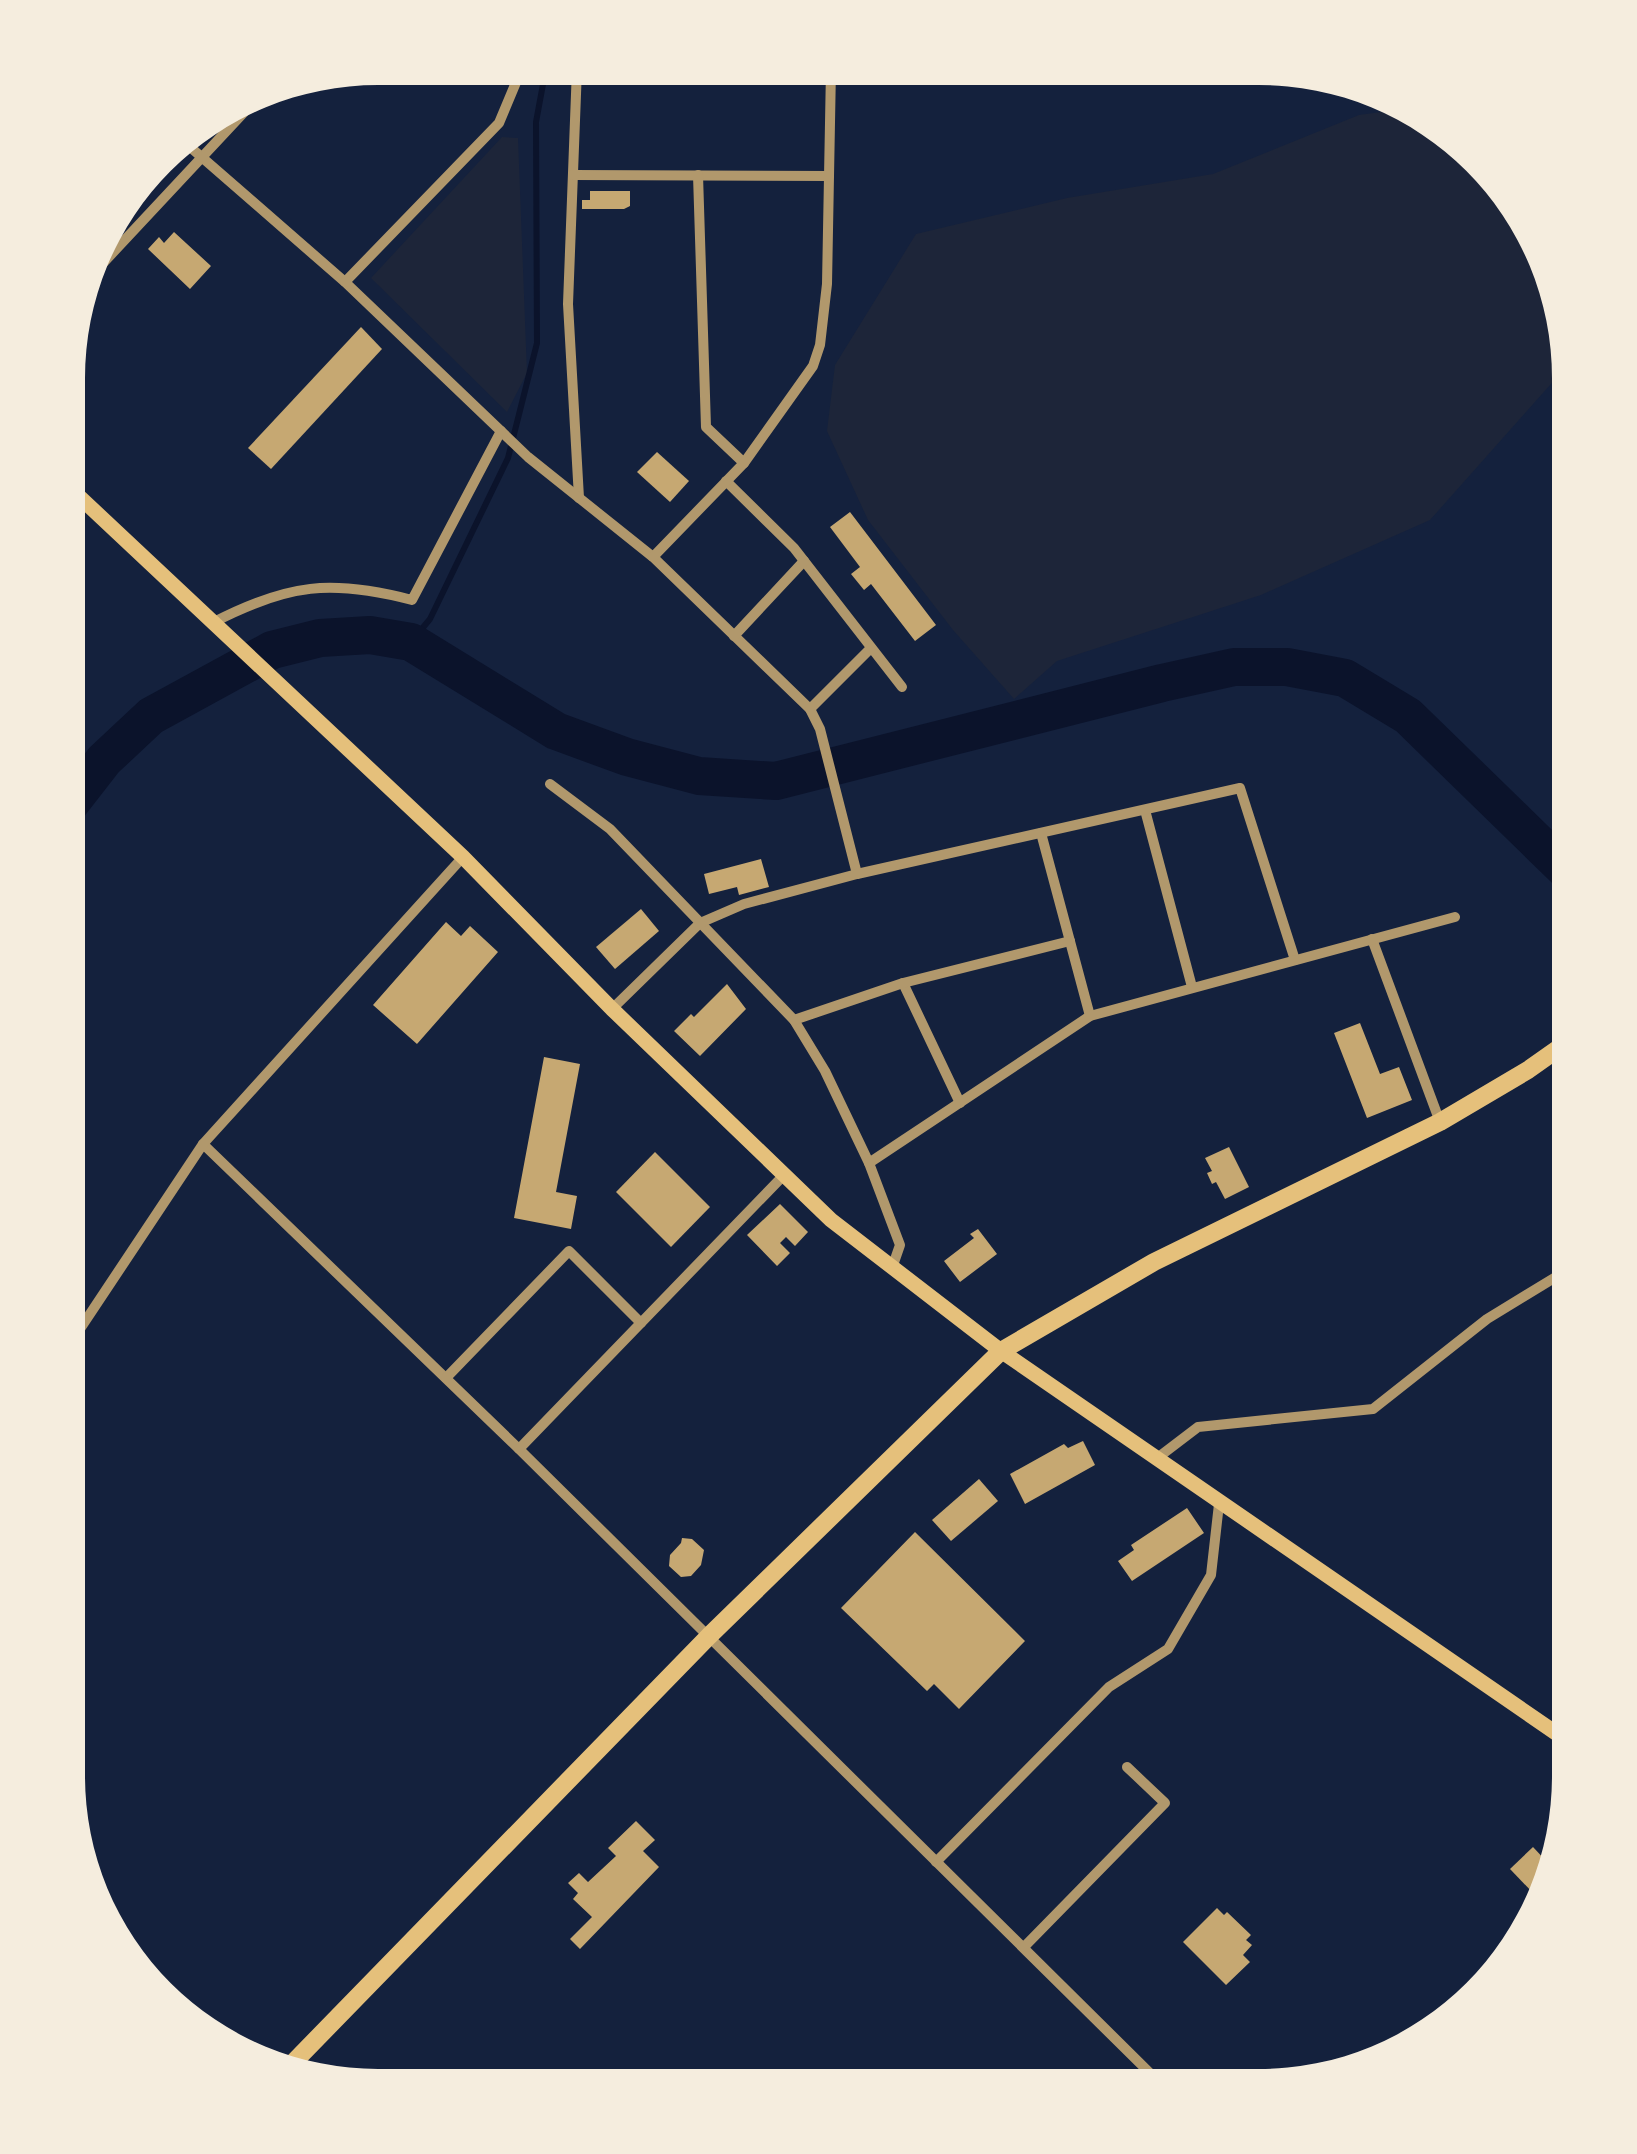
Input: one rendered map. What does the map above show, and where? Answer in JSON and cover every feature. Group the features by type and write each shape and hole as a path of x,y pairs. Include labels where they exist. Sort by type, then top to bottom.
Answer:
{"highway":[{"path":"298,2058 709,1636 1001,1352 1154,1262 1440,1122 1552,1053"}],"main road":[{"path":"85,502 463,857 612,1009 831,1220 1001,1352 1551,1730"}],"street":[{"path":"653,558 744,462 814,366 827,284 831,85"},
{"path":"345,282 499,123 515,86"},
{"path":"576,86 568,304 579,498"},
{"path":"114,251 235,123"},
{"path":"194,151 345,282 501,432 653,558 810,709 820,729 857,874"},
{"path":"573,175 829,176"},
{"path":"698,175 706,426 744,462"},
{"path":"218,626 239,609 298,588 361,587 412,600 501,432"},
{"path":"726,481 804,562 902,687"},
{"path":"734,636 804,562"},
{"path":"810,709 871,648"},
{"path":"550,784 610,829 794,1020 826,1071 869,1163 900,1244 892,1268"},
{"path":"612,1009 700,924 744,904 857,874 1240,788 1294,960"},
{"path":"1145,810 1192,988"},
{"path":"1042,833 1090,1016"},
{"path":"85,1321 203,1144 463,857"},
{"path":"869,1163 1090,1016 1455,918"},
{"path":"1372,939 1440,1122"},
{"path":"794,1020 903,983 1070,941"},
{"path":"903,983 960,1103"},
{"path":"203,1144 519,1449 1146,2069"},
{"path":"519,1449 784,1175"},
{"path":"446,1378 569,1251 641,1323"},
{"path":"1155,1460 1198,1427 1373,1409 1487,1319 1551,1280"},
{"path":"936,1862 1109,1687 1168,1649 1211,1574 1220,1504"},
{"path":"1024,1947 1165,1803 1126,1767"}],"shaded area":[{"path":"1380,112 1422,134 1479,185 1503,215 1522,249 1542,302 1552,383 1430,520 1261,595 1057,661 1014,699 953,630 868,520 827,431 835,365 916,234 1067,198 1213,174 1359,115"},
{"path":"502,137 518,138 527,373 507,412 371,278"}],"building":[{"path":"590,191 630,191 630,206 582,209 582,200 590,200"},
{"path":"174,232 211,266 190,289 148,249 159,237 164,243"},
{"path":"361,327 382,349 271,469 248,448"},
{"path":"657,452 689,481 670,502 637,472"},
{"path":"850,512 936,625 915,641 871,584 864,590 851,574 860,567 830,527"},
{"path":"761,859 769,887 739,895 737,887 709,894 704,874"},
{"path":"641,909 659,931 615,969 596,947"},
{"path":"446,922 461,936 470,926 498,952 417,1044 373,1005"},
{"path":"727,984 746,1009 700,1056 674,1031"},
{"path":"1360,1023 1380,1074 1399,1067 1412,1100 1367,1118 1334,1033"},
{"path":"544,1057 580,1064 556,1192 577,1196 571,1229 514,1218"},
{"path":"1229,1147 1249,1187 1225,1199 1216,1182 1212,1184 1207,1173 1212,1171 1205,1158"},
{"path":"655,1152 710,1207 671,1247 616,1192"},
{"path":"780,1204 808,1232 795,1246 786,1237 780,1243 790,1253 777,1266 747,1235"},
{"path":"978,1229 997,1254 960,1282 944,1261 974,1238 970,1234"},
{"path":"1083,1441 1095,1465 1025,1504 1010,1474 1064,1444 1068,1448"},
{"path":"979,1479 998,1501 951,1541 932,1520"},
{"path":"1187,1508 1204,1533 1132,1581 1118,1561 1134,1550 1131,1545"},
{"path":"915,1532 1025,1641 959,1709 934,1684 927,1691 841,1608"},
{"path":"682,1538 692,1539 704,1550 701,1565 691,1576 681,1577 669,1566 670,1555"},
{"path":"636,1821 655,1840 643,1851 659,1867 580,1949 570,1939 592,1917 573,1899 578,1893 568,1883 579,1873 588,1882 616,1856 608,1848"},
{"path":"1533,1847 1540,1855 1529,1888 1510,1869"},
{"path":"1217,1908 1224,1915 1227,1912 1251,1935 1246,1940 1252,1945 1243,1955 1250,1962 1226,1985 1183,1942"}],"waterway":[{"path":"411,642 430,619 508,458 537,343 536,122 543,86"},
{"path":"85,784 104,760 151,716 272,650 320,638 370,635 411,642 556,731 627,757 699,776 776,781 1162,683 1234,667 1287,667 1345,678 1408,716 1552,856"}]}
